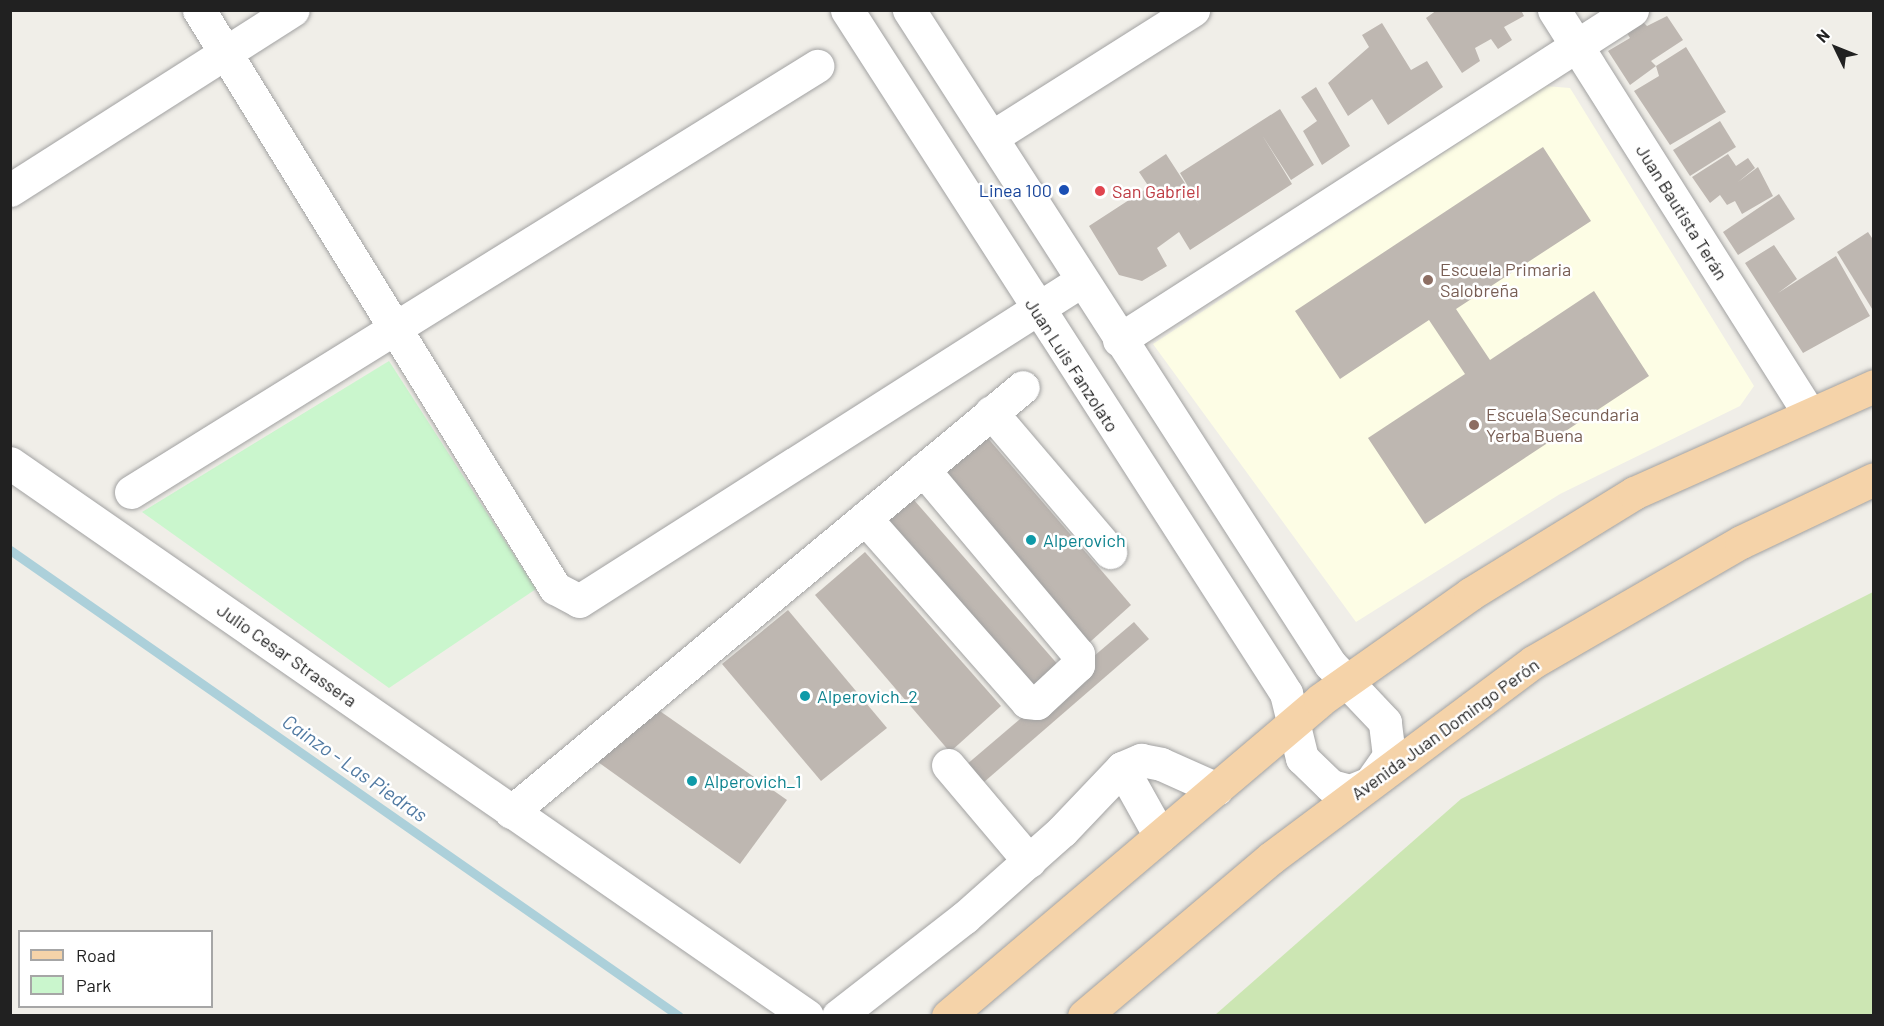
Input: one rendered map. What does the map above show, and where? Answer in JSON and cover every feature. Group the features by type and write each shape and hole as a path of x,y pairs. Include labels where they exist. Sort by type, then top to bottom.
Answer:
{"main road":[{"path":"948,1016 1295,721 1345,682 1470,594 1624,499 1809,413 1874,386"},
{"name":"Avenida Juan Domingo Perón","path":"1084,1016 1271,858 1533,662 1741,542 1874,479"}],"street":[{"path":"199,10 555,588 579,601 1081,281"},
{"path":"10,190 293,10"},
{"name":"Juan Luis Fanzolato","path":"847,10 1036,311 1286,693 1295,721"},
{"path":"909,10 992,137 1119,340 1345,682 1374,709 1390,739 1389,756 1370,783 1350,791 1315,775 1302,758 1295,721"},
{"path":"992,137 1193,10"},
{"name":"Juan Bautista Terán","path":"1554,10 1809,413"},
{"path":"1119,340 1578,48 1632,10"},
{"path":"131,492 817,66"},
{"path":"511,812 1023,387"},
{"path":"991,412 1110,552"},
{"name":"Julio Cesar Strassera","path":"10,463 807,1016"},
{"path":"865,518 1027,702 1037,703 1078,665 1078,654 923,469"},
{"path":"838,1016 1029,861 1122,768 1140,760 1161,764 1217,789"},
{"path":"948,765 1029,861"},
{"path":"1122,768 1160,836"}],"shaded area":[{"path":"1545,86 1570,88 1754,386 1740,406 1560,494 1356,622 1153,344"}],"green space":[{"path":"389,361 536,589 389,688 142,512"},
{"path":"1873,592 1873,1015 1215,1015 1461,799"}],"building":[{"path":"1437,10 1521,10 1524,16 1504,27 1512,40 1498,49 1491,39 1475,48 1480,61 1462,73 1426,18"},
{"path":"1667,16 1683,40 1651,61 1656,66 1630,85 1608,51 1630,38 1624,28 1640,19 1647,26"},
{"path":"1382,23 1411,70 1427,61 1443,87 1388,125 1372,99 1348,116 1328,83 1369,47 1362,35"},
{"path":"1686,47 1726,112 1670,145 1634,91 1659,76 1656,66"},
{"path":"1316,87 1350,146 1322,165 1303,131 1317,121 1301,97"},
{"path":"1280,109 1314,165 1291,180 1262,135 1292,184 1190,250 1179,232 1157,248 1167,266 1142,281 1119,275 1089,226 1149,187 1139,172 1166,154 1199,205 1180,173"},
{"path":"1720,121 1736,147 1690,176 1673,150"},
{"path":"1543,147 1591,221 1456,309 1490,360 1594,291 1649,376 1425,524 1368,438 1465,374 1429,320 1340,379 1295,311"},
{"path":"1728,154 1736,166 1748,158 1755,168 1738,182 1758,167 1773,196 1742,214 1735,201 1727,205 1720,195 1710,203 1692,177"},
{"path":"1779,194 1795,219 1738,255 1723,232"},
{"path":"1868,232 1874,241 1874,312 1837,252"},
{"path":"1774,245 1797,279 1778,293 1836,256 1870,316 1803,353 1745,263"},
{"name":"Alperovich","path":"980,429 1131,605 1080,651 933,475"},
{"path":"907,492 1060,667 1024,696 874,522"},
{"path":"865,552 1001,706 950,752 815,595"},
{"name":"Alperovich_2","path":"788,610 887,728 821,781 722,664"},
{"path":"1134,622 1149,639 976,789 959,771"},
{"name":"Alperovich_1","path":"657,709 787,800 740,864 598,762"}],"waterway":[{"name":"Cainzo - Las Piedras","path":"10,550 679,1016"}],"place":[{"name":"Linea 100","path":"1064,190"},
{"name":"San Gabriel","path":"1100,191"},
{"name":"Escuela Primaria Salobreña","path":"1428,280"},
{"name":"Escuela Secundaria Yerba Buena","path":"1474,425"},
{"name":"Alperovich","path":"1031,540"},
{"name":"Alperovich_2","path":"805,696"},
{"name":"Alperovich_1","path":"692,781"}]}
